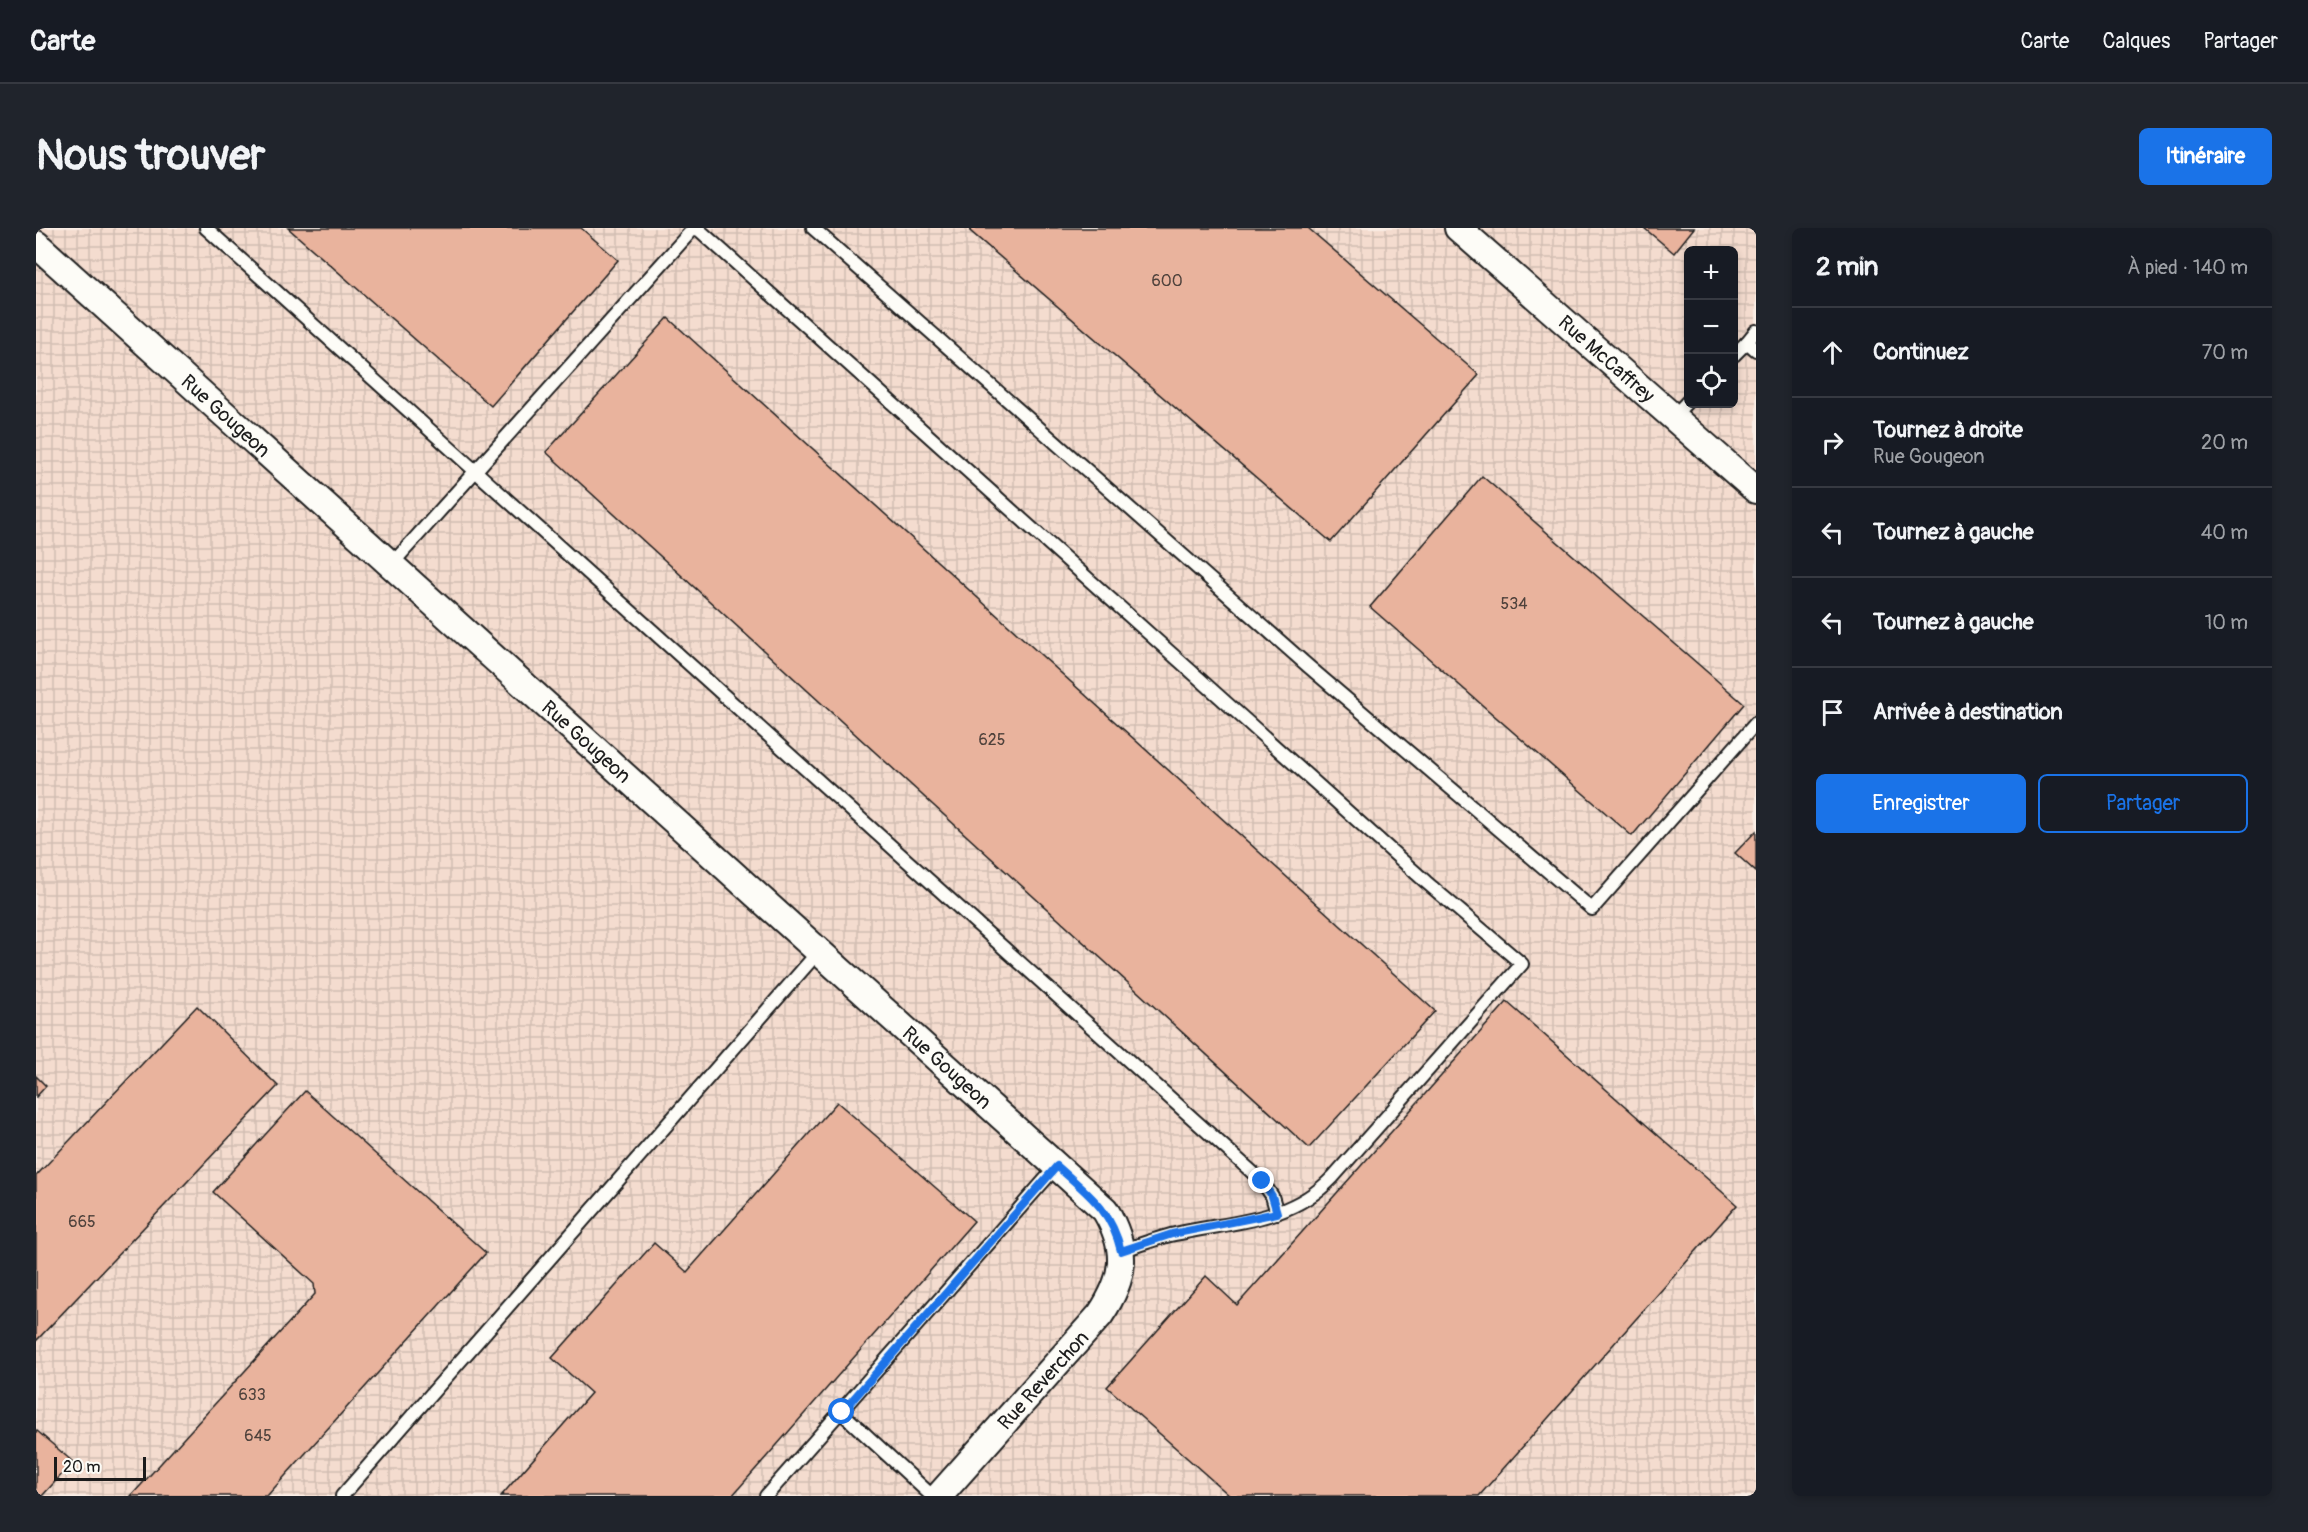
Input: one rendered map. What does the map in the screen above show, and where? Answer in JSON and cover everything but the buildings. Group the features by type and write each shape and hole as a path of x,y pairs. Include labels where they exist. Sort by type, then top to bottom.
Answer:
{"street":[{"name":"Rue McCaffrey","path":"1458,228 1681,409 1756,490"},
{"name":"Rue Gougeon","path":"36,244 1105,1210 1113,1224 1121,1251"},
{"name":"Rue Reverchon","path":"939,1496 1100,1315 1118,1284 1121,1251"}],"lane":[{"path":"206,228 1262,1181 1272,1196 1277,1213"},
{"path":"391,565 695,228 1408,866 1522,964 1322,1189 1307,1201 1277,1213 1172,1234 1121,1251"},
{"path":"813,228 1308,666 1592,909 1756,723"},
{"path":"1736,354 1751,346 1756,331"},
{"path":"342,1496 819,951"},
{"path":"766,1496 1057,1166"},
{"path":"842,1412 932,1496"}],"shaded area":[{"path":"36,228 1756,228 1756,1496 36,1496"}],"route":[{"path":"842,1412 1057,1166 1105,1210 1113,1224 1121,1251 1172,1234 1277,1213 1268,1187 1262,1181"}]}
